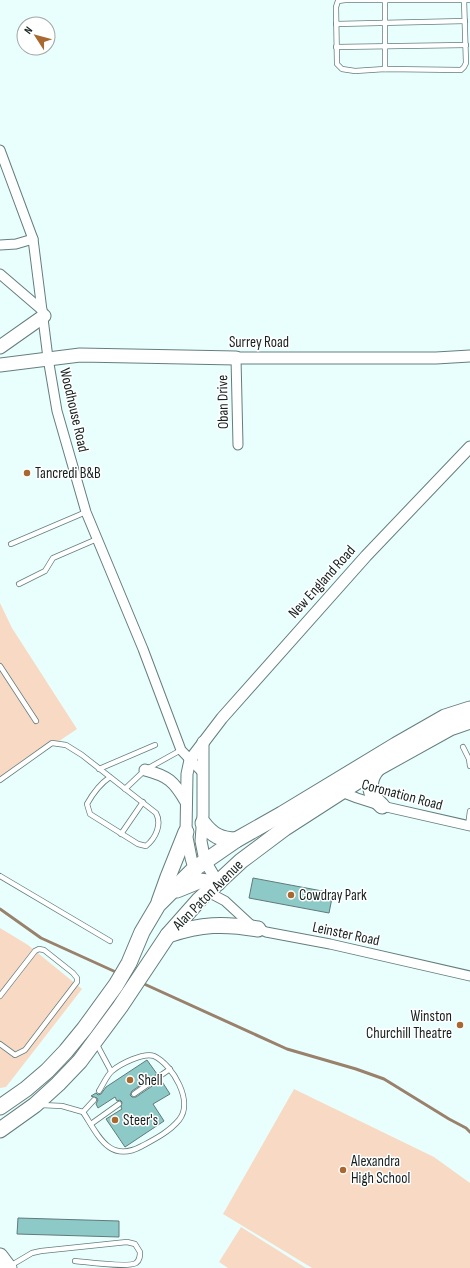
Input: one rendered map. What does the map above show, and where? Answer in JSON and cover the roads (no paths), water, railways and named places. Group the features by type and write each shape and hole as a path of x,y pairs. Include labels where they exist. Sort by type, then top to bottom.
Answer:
{"main road":[{"path":"0,347 43,313"},
{"name":"Surrey Road","path":"0,365 80,355 236,358"},
{"name":"Alan Paton Avenue","path":"3,1104 26,1089 42,1075 66,1051 84,1029 116,985 129,963 142,932 158,905 169,894 241,861 335,788 445,717 470,709"},
{"name":"Alan Paton Avenue","path":"0,1130 35,1105 80,1061 95,1042 168,935 191,908 205,877 236,840 282,814 378,768 450,728 470,721"},
{"path":"378,768 372,774 370,785 373,797 382,806"},
{"path":"203,823 216,836 229,840 236,840"},
{"path":"158,905 186,832"},
{"path":"168,935 195,927 215,925 258,929"}],"street":[{"name":"Woodhouse Road","path":"0,150 33,239 48,358 57,411 86,512 143,649 181,750 203,773"},
{"path":"0,246 33,239"},
{"path":"0,274 43,313"},
{"name":"Surrey Road","path":"236,358 436,358 470,356"},
{"name":"Oban Drive","path":"236,358 238,445"},
{"name":"New England Road","path":"205,877 186,832 187,774 190,760 222,718 366,556 470,447"},
{"path":"203,742 203,823 201,841 205,877"},
{"path":"145,770 162,775 172,782 187,802"},
{"name":"Coronation Road","path":"335,788 382,806 469,826"},
{"name":"Leinster Road","path":"205,877 225,901 246,922 258,929 470,976"}],"lane":[{"path":"464,0 466,63 462,70 355,70 342,69 336,62 336,7 338,1 345,0 385,0 430,0 464,0 470,0"},
{"path":"385,0 385,69"},
{"path":"336,24 465,21"},
{"path":"336,47 466,45"},
{"path":"11,544 86,512"},
{"path":"19,584 45,571 53,558 97,539"},
{"path":"0,666 36,721"},
{"path":"0,780 52,743 66,745 82,755 156,813 159,818 159,825 151,842 146,846 138,844 90,814 87,804 94,792 110,777"},
{"path":"99,769 155,745"},
{"path":"463,746 470,766"},
{"path":"125,789 145,770 181,750"},
{"path":"121,834 143,802"},
{"path":"469,826 470,811"},
{"path":"0,876 110,941"},
{"path":"0,996 35,951 39,949 44,950 78,978 77,982 25,1050 15,1055 0,1044"},
{"path":"95,1042 111,1071"},
{"path":"35,1105 52,1104 83,1112 103,1142 118,1152 135,1150 166,1133 180,1120 185,1107 181,1091 170,1069 160,1060 148,1055 132,1060 111,1071 99,1091"},
{"path":"134,1094 170,1069"},
{"path":"83,1112 94,1100"},
{"path":"91,1124 119,1104"},
{"path":"6,1264 32,1253 41,1251 126,1242 135,1244 140,1252 139,1260 135,1264 126,1266 75,1261"}],"waterway":[{"path":"0,909 41,938 118,973"},
{"path":"142,983 287,1049 356,1069 384,1079 466,1128 470,1132"}],"place":[{"name":"Tancredi B&B","path":"27,473"},
{"name":"Cowdray Park","path":"291,895"},
{"name":"Winston Churchill Theatre","path":"460,1025"},
{"name":"Shell","path":"130,1080"},
{"name":"Steer's","path":"115,1120"},
{"name":"Alexandra High School","path":"343,1170"}]}
